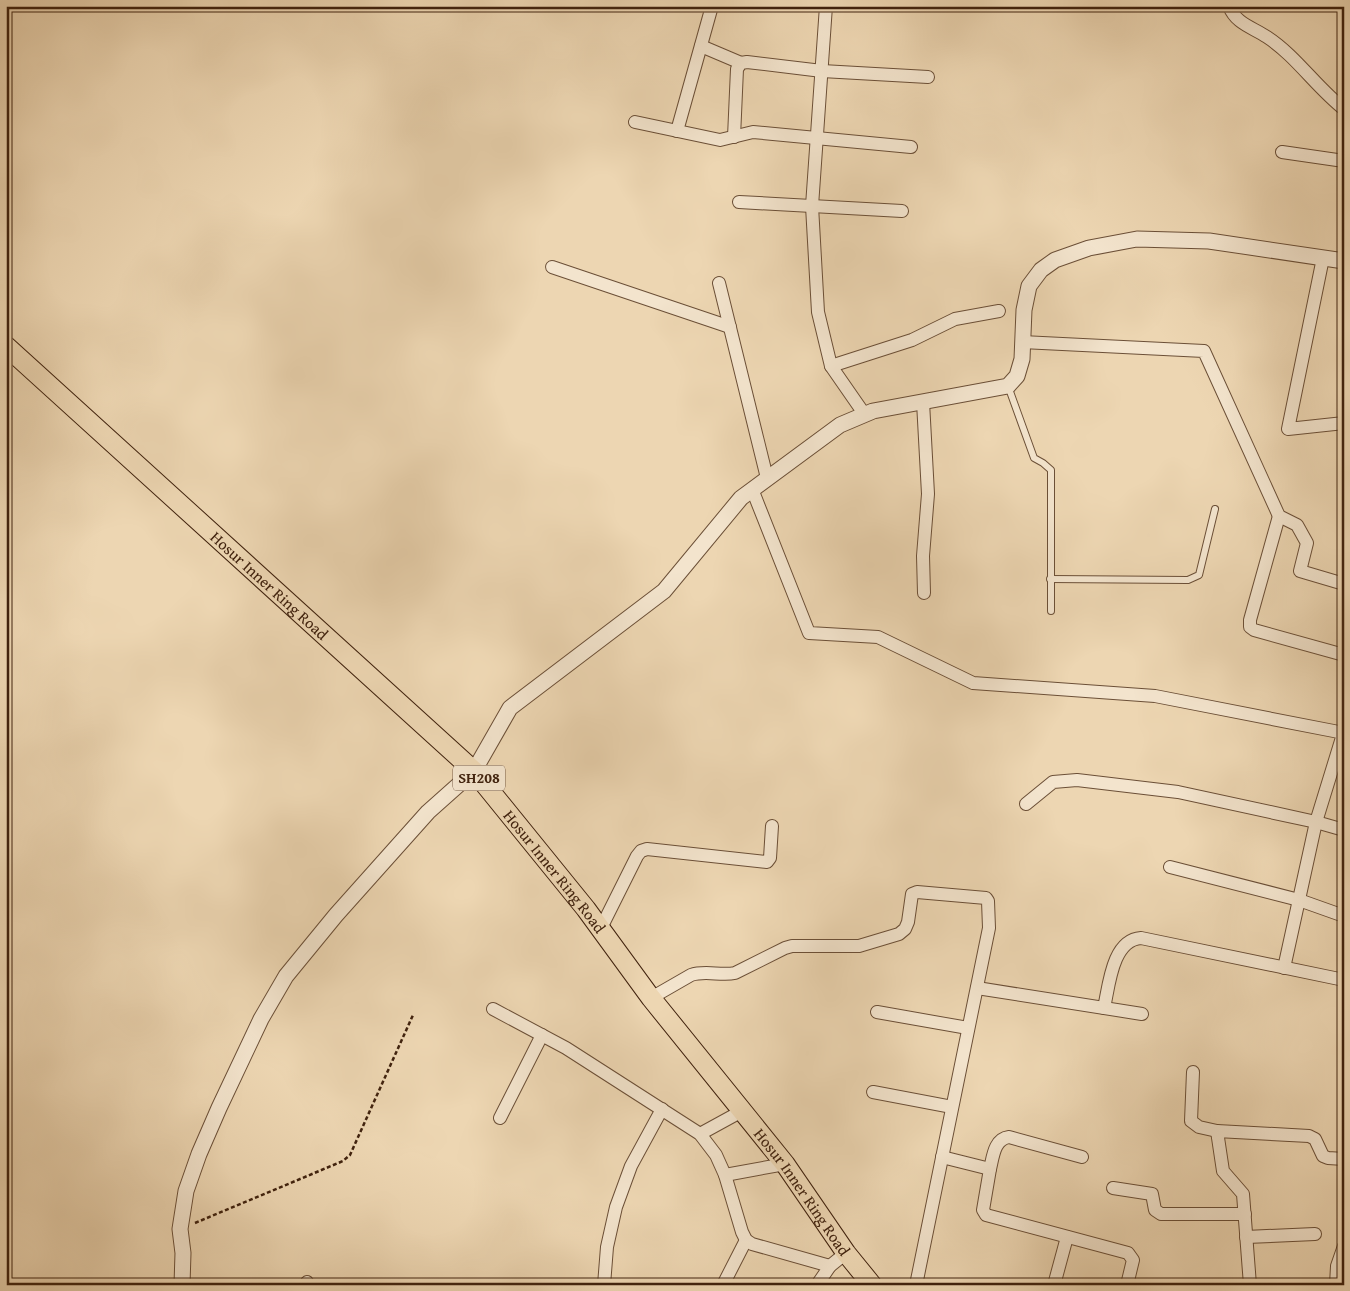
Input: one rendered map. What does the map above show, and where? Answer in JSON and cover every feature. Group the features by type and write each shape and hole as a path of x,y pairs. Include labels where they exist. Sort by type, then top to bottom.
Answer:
{"main road":[{"name":"Hosur Inner Ring Road","path":"6,346 474,771 601,928 652,998 785,1164 846,1253 872,1285"}],"street":[{"path":"677,131 712,6"},
{"path":"826,6 812,206 818,312 831,366 865,415"},
{"path":"1229,6 1231,12 1241,23 1267,36 1344,109"},
{"path":"701,46 741,63 747,62 822,71 928,77"},
{"path":"734,137 738,69 741,63"},
{"path":"635,122 720,140 753,132 911,147"},
{"path":"1282,152 1344,160"},
{"path":"739,202 902,211"},
{"path":"182,1285 183,1253 180,1229 186,1192 199,1154 261,1019 286,976 336,915 428,812 474,771 510,708 664,591 741,498 840,425 873,412 1008,386 1018,376 1022,359 1024,310 1029,286 1041,270 1055,260 1089,248 1137,239 1209,241 1344,261"},
{"path":"1323,258 1288,429 1344,423"},
{"path":"552,267 730,327"},
{"path":"718,283 767,478"},
{"path":"831,366 912,340 955,319 999,311"},
{"path":"1022,342 1204,352 1279,516 1297,525 1307,543 1300,571 1344,584"},
{"path":"923,402 928,494 923,556 924,593"},
{"path":"752,489 808,633 878,637 973,683 1154,696 1344,732 1316,822 1284,968"},
{"path":"1279,516 1250,620 1250,627 1254,630 1344,655"},
{"path":"1026,804 1053,782 1076,780 1178,792 1316,822 1344,830"},
{"path":"601,928 641,851 647,849 768,862 770,858 772,826"},
{"path":"1170,867 1299,900 1344,916"},
{"path":"652,998 691,975 698,973 735,974 792,946 859,946 898,934 905,929 908,922 910,899 912,894 917,892 981,896 986,898 988,901 989,928 916,1285"},
{"path":"1104,1008 1114,962 1118,954 1130,941 1141,938 1344,980"},
{"path":"977,988 1142,1014"},
{"path":"493,1009 566,1048 700,1134 716,1155 746,1240 752,1244 830,1266"},
{"path":"877,1012 968,1028"},
{"path":"500,1118 542,1035"},
{"path":"1193,1072 1191,1121 1199,1127 1217,1131 1309,1136 1315,1139 1323,1156 1344,1159"},
{"path":"873,1092 952,1107"},
{"path":"604,1285 607,1248 616,1207 631,1166 662,1109"},
{"path":"700,1134 742,1111"},
{"path":"1217,1131 1223,1171 1243,1194 1250,1285"},
{"path":"1082,1157 1009,1137 1002,1138 998,1142 990,1169 984,1213 1128,1253 1134,1260 1128,1285"},
{"path":"942,1157 990,1169"},
{"path":"724,1176 785,1164"},
{"path":"1113,1188 1152,1194 1155,1210 1161,1214 1245,1214"},
{"path":"1246,1238 1315,1234"},
{"path":"1054,1285 1067,1237"},
{"path":"723,1285 746,1240"},
{"path":"1339,1279 1337,1266 1344,1246"},
{"path":"817,1285 830,1266 846,1253"}],"lane":[{"path":"1008,386 1034,458 1051,470 1051,611"},
{"path":"1050,579 1188,580 1199,575 1215,508"}],"path":[{"path":"180,1229 343,1161 350,1155 413,1015"}]}
